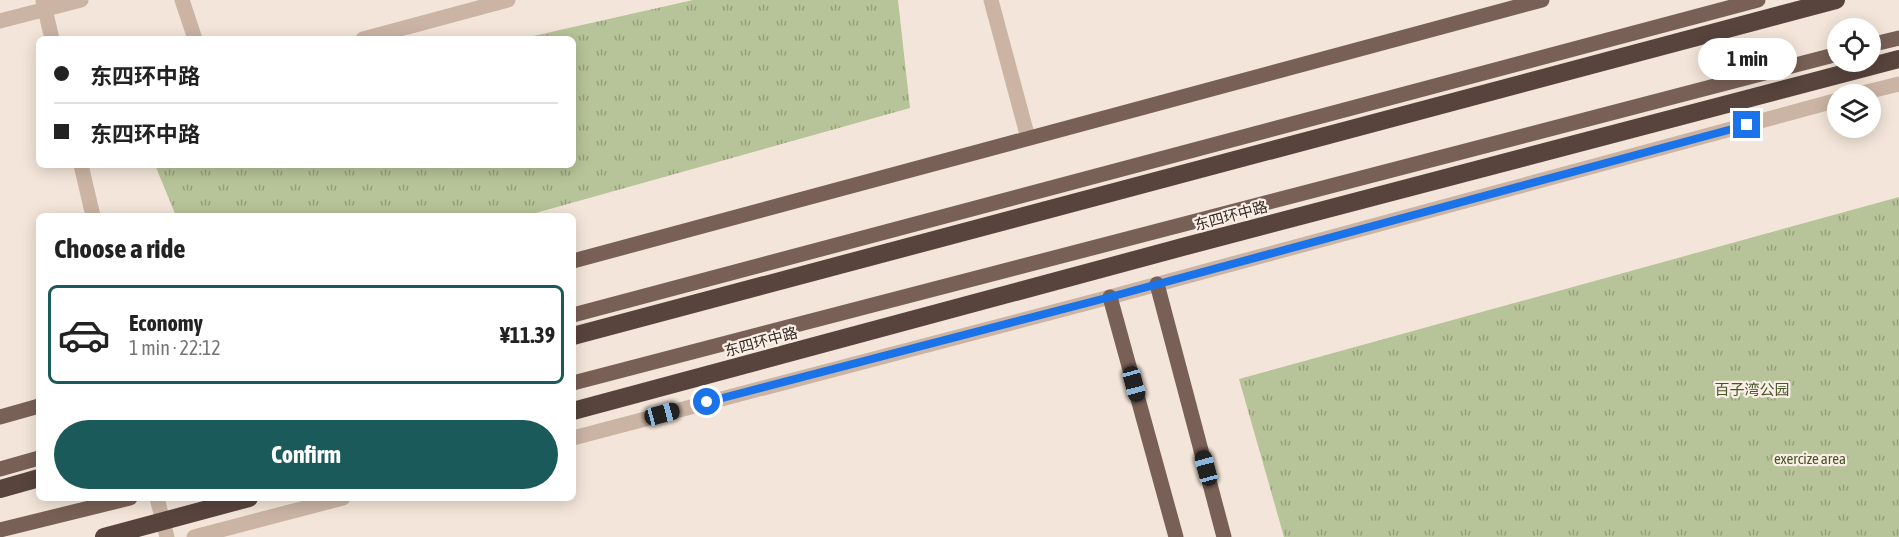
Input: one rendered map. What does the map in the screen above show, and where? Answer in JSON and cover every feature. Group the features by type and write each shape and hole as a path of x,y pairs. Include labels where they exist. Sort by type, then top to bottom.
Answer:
{"highway":[{"path":"576,335 1836,0"},
{"name":"东四环中路","path":"576,410 1179,248 1899,59"},
{"path":"0,489 36,479"},
{"path":"104,537 238,501"}],"main road":[{"path":"576,260 1542,0"},
{"path":"576,314 1758,0"},
{"path":"1881,42 1899,38"},
{"name":"东四环中路","path":"576,382 1827,57"},
{"path":"1157,284 1224,537"},
{"path":"1110,297 1176,537"},
{"path":"0,417 36,407"},
{"path":"0,469 36,459"},
{"path":"0,530 118,501"}],"street":[{"path":"0,21 44,4 81,0"},
{"path":"182,0 194,36"},
{"path":"374,36 507,0"},
{"path":"991,0 1028,138"},
{"path":"44,4 51,36"},
{"path":"1881,88 1899,84"},
{"path":"576,437 1110,297 1827,103"},
{"path":"82,168 92,213"},
{"path":"158,501 167,537"},
{"path":"194,537 332,501"}],"green space":[{"path":"693,0 898,0 910,108 536,213 175,213 156,168 576,168 576,36 533,36"},
{"name":"百子湾公园","path":"1899,197 1899,537 1284,537 1239,379"}],"route":[{"path":"707,402 1110,297 1747,125"}],"park label":[{"name":"exercize area","path":"1810,459"}]}
